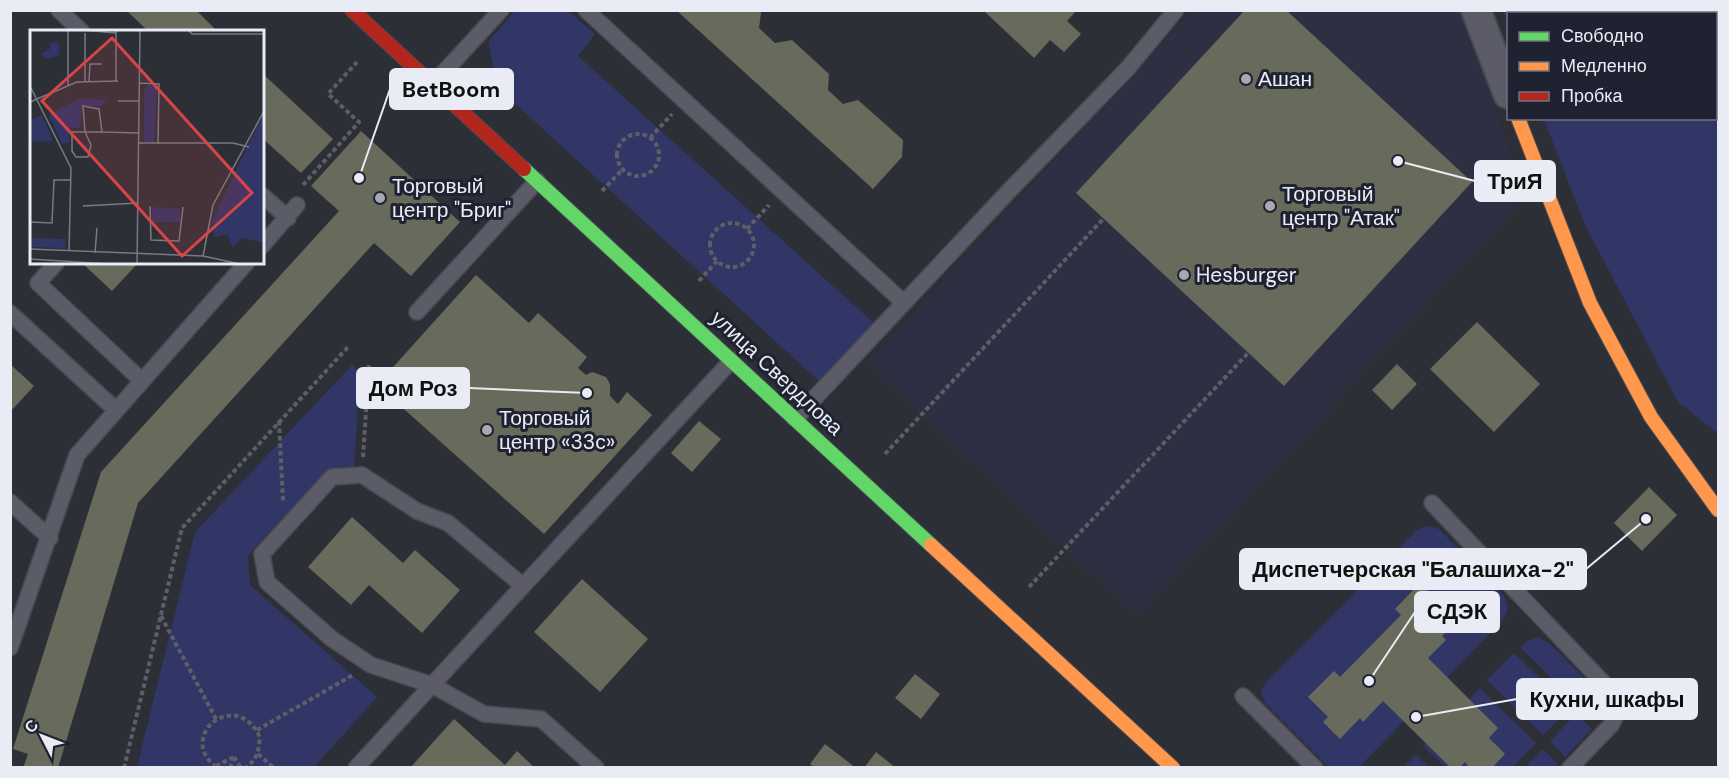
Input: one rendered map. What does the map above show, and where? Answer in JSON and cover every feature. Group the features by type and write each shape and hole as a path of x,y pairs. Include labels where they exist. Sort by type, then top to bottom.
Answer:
{"main road":[{"name":"улица Свердлова","path":"352,10 732,360 1155,762 1173,768"},
{"path":"1519,120 1590,303 1651,417 1719,510"}],"street":[{"path":"1476,10 1507,89"}],"lane":[{"path":"59,10 80,30"},
{"path":"432,85 501,10"},
{"path":"586,10 904,303"},
{"path":"795,419 1128,68 1176,10"},
{"path":"417,312 537,181"},
{"path":"264,196 292,212 264,244"},
{"path":"55,264 38,283 141,380"},
{"path":"10,648 77,455 245,264"},
{"path":"10,313 116,410"},
{"path":"356,768 732,360"},
{"path":"523,586 448,523 417,512 362,474 332,477 262,554 267,582 332,639 371,665 432,685 484,714 541,719 596,768"},
{"path":"10,502 50,538"},
{"path":"1432,503 1613,693 1618,709 1612,724 1570,768"},
{"path":"1243,696 1315,768"}],"path":[{"path":"292,212 302,186 359,122 328,94 357,62"},
{"path":"650,138 684,102"},
{"path":"637,134 650,138 656,143 658,149 658,163 654,169 642,176 635,176 622,170 616,158 619,144 624,139 637,134"},
{"path":"602,191 622,170"},
{"path":"747,229 782,191"},
{"path":"885,454 1103,219"},
{"path":"734,223 747,229 751,234 754,248 747,260 734,267 717,261 711,252 710,244 715,230 720,226 734,223"},
{"path":"699,281 717,261"},
{"path":"124,768 182,528 348,346"},
{"path":"1029,587 1248,353"},
{"path":"362,474 369,365"},
{"path":"279,421 284,530"},
{"path":"160,616 216,719"},
{"path":"257,730 371,665"},
{"path":"228,714 243,717 257,730 260,740 258,754 250,765 243,768 234,757 215,767 206,756 203,745 205,732 216,719 228,714"},
{"path":"258,754 274,768"},
{"path":"230,768 234,757"}],"shaded area":[{"path":"515,11 568,11 595,34 578,56 875,324 820,382 498,88 488,42"},
{"path":"1192,11 1463,11 1524,197 1138,616 867,363"},
{"path":"1503,11 1718,11 1718,433 1678,402 1585,225 1544,120 1717,120 1717,12 1507,12 1507,22"},
{"path":"352,365 360,373 354,467 328,469 248,555 250,585 377,697 316,765 318,767 137,767 195,532"},
{"path":"1427,526 1439,529 1504,596 1508,607 1504,619 1359,767 1329,767 1265,703 1261,691 1267,681 1417,530"},
{"path":"1538,637 1549,643 1592,686 1576,702 1520,647 1527,641"},
{"path":"1514,653 1570,708 1543,735 1487,680"},
{"path":"1480,688 1536,743 1512,768 1445,767 1423,746"},
{"path":"1576,714 1592,729 1565,757 1550,741"},
{"path":"1543,749 1558,764 1555,767 1525,767"},
{"path":"1416,755 1429,767 1403,767"}],"building":[{"path":"126,10 196,10 216,30 147,30"},
{"path":"676,10 759,10 761,13 759,28 775,43 792,40 829,74 828,90 843,104 858,100 903,140 902,157 873,189"},
{"path":"983,10 1077,10 1067,21 1081,34 1064,52 1050,40 1034,58"},
{"name":"Торговый центр \"Атак\"","path":"1245,10 1286,10 1472,182 1284,386 1076,193"},
{"path":"264,75 333,139 301,173 264,140"},
{"path":"361,131 460,222 411,276 374,243 138,503 58,768 23,768 28,754 13,749 101,472 339,211 311,186"},
{"path":"83,264 137,264 112,291"},
{"name":"Торговый центр «33с»","path":"476,275 529,323 538,313 587,357 578,368 586,375 592,372 606,377 610,384 610,396 618,404 627,392 652,415 544,534 377,385"},
{"path":"1477,322 1540,384 1494,432 1430,369"},
{"path":"10,364 34,386 10,412"},
{"path":"1397,364 1417,384 1392,410 1372,390"},
{"path":"699,421 721,439 692,472 671,453"},
{"path":"1649,487 1677,515 1642,551 1614,523"},
{"path":"352,517 403,563 415,550 460,590 422,633 369,585 351,605 308,567"},
{"path":"582,579 648,639 600,692 534,632"},
{"path":"1420,583 1441,603 1445,599 1462,616 1442,636 1446,640 1428,658 1498,728 1489,738 1505,754 1492,768 1470,768 1465,762 1459,768 1451,768 1383,701 1363,722 1360,718 1340,739 1323,722 1328,717 1308,697 1334,671 1340,677 1401,615 1395,609"},
{"path":"915,674 940,694 921,719 895,698"},
{"path":"454,719 505,765 517,751 535,768 410,768"},
{"path":"825,744 856,768 815,768 810,764"},
{"path":"876,752 896,768 864,768"}],"traffic: fast":[{"path":"524,169 931,545"}],"traffic: slow":[{"path":"1519,120 1590,303 1651,417 1718,510"},
{"path":"931,545 1173,768"}],"traffic: jam":[{"path":"352,10 524,169"}],"place":[{"name":"Ашан","path":"1246,79"},
{"name":"ТриЯ","path":"1398,161"},
{"name":"BetBoom","path":"359,178"},
{"name":"Торговый центр \"Бриг\"","path":"380,198"},
{"name":"Торговый центр \"Атак\"","path":"1270,206"},
{"name":"Hesburger","path":"1184,275"},
{"name":"Дом Роз","path":"587,393"},
{"name":"Торговый центр «33с»","path":"487,430"},
{"name":"Диспетчерская \"Балашиха-2\"","path":"1646,519"},
{"name":"СДЭК","path":"1369,681"},
{"name":"Кухни, шкафы","path":"1416,717"}]}
